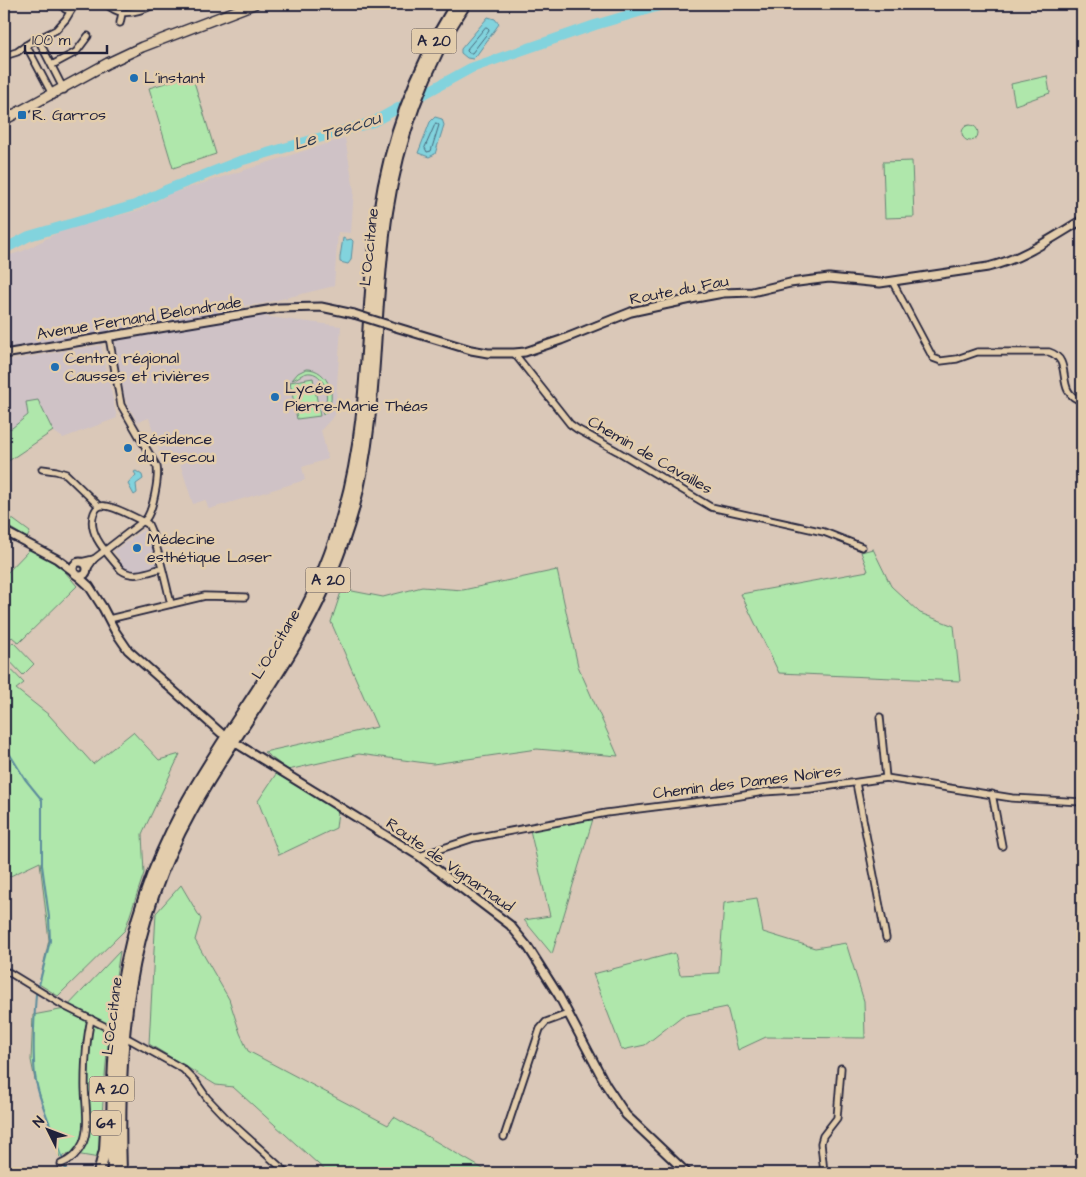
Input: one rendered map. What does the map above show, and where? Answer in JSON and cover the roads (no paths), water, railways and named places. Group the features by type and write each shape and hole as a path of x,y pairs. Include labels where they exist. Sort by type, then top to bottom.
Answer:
{"highway":[{"path":"423,65 448,4"},
{"name":"L'Occitane","path":"121,1173 120,1072 124,1031 130,980 148,909 167,860 190,812 304,629 323,593 335,563 360,480 369,424 386,214 406,116 416,80 423,65 462,5"},
{"name":"L'Occitane","path":"113,1173 113,1073 118,1004 141,906 160,856 179,816 297,626 328,560 345,508 354,471 361,422 378,213 388,163 406,116 462,5"},
{"name":"64","path":"99,1173 105,1150 106,1118 113,1073"}],"main road":[{"path":"4,120 53,96 142,47 235,8 254,4"}],"street":[{"path":"63,4 65,9 70,11"},
{"path":"4,56 17,52 26,45 56,30 76,4"},
{"path":"106,4 122,13 149,7 154,4"},
{"path":"120,23 122,13"},
{"path":"52,65 76,52 88,36"},
{"path":"38,39 64,90"},
{"path":"26,45 53,96"},
{"name":"Route du Fau","path":"279,308 320,307 354,314 471,350 488,353 525,352 631,312 696,298 723,293 752,292 790,283 829,278 880,283 1003,263 1082,220"},
{"path":"892,281 933,358 941,361 957,359 977,352 1049,352 1056,354 1061,360 1066,387 1075,399 1082,401"},
{"name":"Avenue Fernand Belondrade","path":"4,354 279,308"},
{"path":"75,573 84,575 94,559 148,517 157,470 121,405 109,336"},
{"name":"Chemin de Cavailles","path":"514,353 570,424 577,430 617,451 711,507 824,532 862,547"},
{"path":"42,469 56,470 69,476 99,506 111,507 148,524 171,604"},
{"path":"99,506 94,512 93,517 94,535 120,570 129,575 162,568"},
{"path":"4,531 57,559 89,586 115,632 128,650 221,733"},
{"path":"57,559 85,564 89,586"},
{"path":"75,573 74,565 94,559"},
{"path":"109,619 215,595 245,597"},
{"path":"880,717 886,778"},
{"name":"Route de Vignarnaud","path":"239,745 418,856 510,926 528,947 559,996 606,1085 626,1115 687,1173"},
{"name":"Chemin des Dames Noires","path":"418,856 474,838 606,813 886,778 1048,801 1082,802"},
{"path":"856,783 886,938"},
{"path":"992,794 1002,846"},
{"path":"4,971 64,1006 106,1027"},
{"path":"504,1137 540,1028 546,1022 568,1014"},
{"path":"61,1164 70,1160 80,1149 87,1129 86,1047 91,1019"},
{"path":"130,1039 183,1069 226,1118 287,1173"},
{"path":"824,1173 821,1142 837,1118 841,1068"}],"water":[{"path":"488,17 495,19 499,24 476,56 473,59 467,58 461,53 461,49"},
{"path":"435,117 442,119 444,125 435,154 429,157 418,153 430,122"},
{"path":"343,238 353,241 351,260 348,264 340,262"},
{"path":"136,471 142,475 143,479 136,484 137,493 134,495 128,484 136,475 134,472"}],"waterway":[{"name":"Le Tescou","path":"4,249 29,236 135,205 166,190 240,161 373,122 471,68 595,25 666,4"},
{"path":"4,745 25,779 42,800 42,865 49,917 50,941 39,985"},
{"path":"36,994 33,1044 35,1075 43,1107 63,1159"},
{"path":"65,1165 66,1173"}],"place":[{"name":"L'instant","path":"134,78"},
{"name":"R. Garros","path":"22,115"},
{"name":"Centre régional Causses et rivières","path":"55,367"},
{"name":"Lycée Pierre-Marie Théas","path":"275,397"},
{"name":"Résidence du Tescou","path":"128,448"},
{"name":"Médecine esthétique Laser","path":"137,548"}]}
